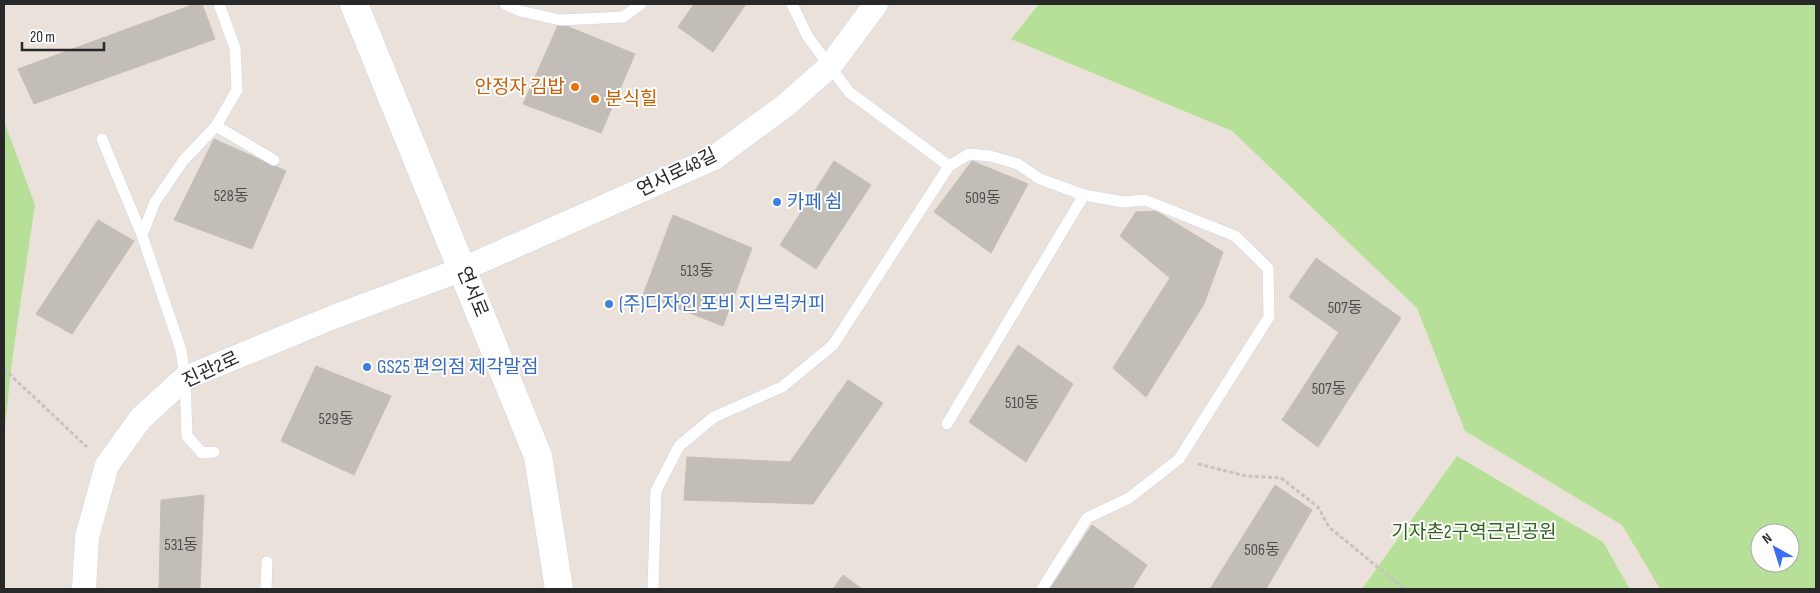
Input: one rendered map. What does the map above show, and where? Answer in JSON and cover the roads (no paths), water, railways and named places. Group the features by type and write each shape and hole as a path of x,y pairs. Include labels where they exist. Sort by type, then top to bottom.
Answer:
{"main road":[{"name":"연서로","path":"354,4 538,456 559,589"}],"street":[{"name":"연서로48길","path":"463,269 714,158 786,105 830,66 876,4"},
{"name":"진관2로","path":"84,589 87,537 107,465 141,418 185,378 336,316 463,269"}],"lane":[{"path":"142,235 155,202 183,161 216,126 237,90 235,48 219,4"},
{"path":"505,4 520,11 560,20 623,17 640,4"},
{"path":"792,4 808,37 849,92 949,166"},
{"path":"216,126 274,160"},
{"path":"102,139 142,235 181,350 185,378 187,436 202,453 214,452"},
{"path":"653,589 656,491 679,446 714,417 782,387 833,344 949,166 969,154 990,156 1018,164 1040,179 1084,195 1123,202 1145,200 1235,236 1268,268 1268,317 1179,459 1129,498 1087,518 1042,589"},
{"path":"947,424 1084,195"},
{"path":"266,589 267,562"}],"place":[{"name":"안정자 김밥","path":"575,87"},
{"name":"분식힐","path":"595,99"},
{"name":"카페 쉼","path":"777,202"},
{"name":"(주)디자인 포비 지브릭커피","path":"609,304"},
{"name":"GS25 편의점 제각말점","path":"367,367"}],"park label":[{"name":"기자촌2구역근린공원","path":"1474,532"}]}
